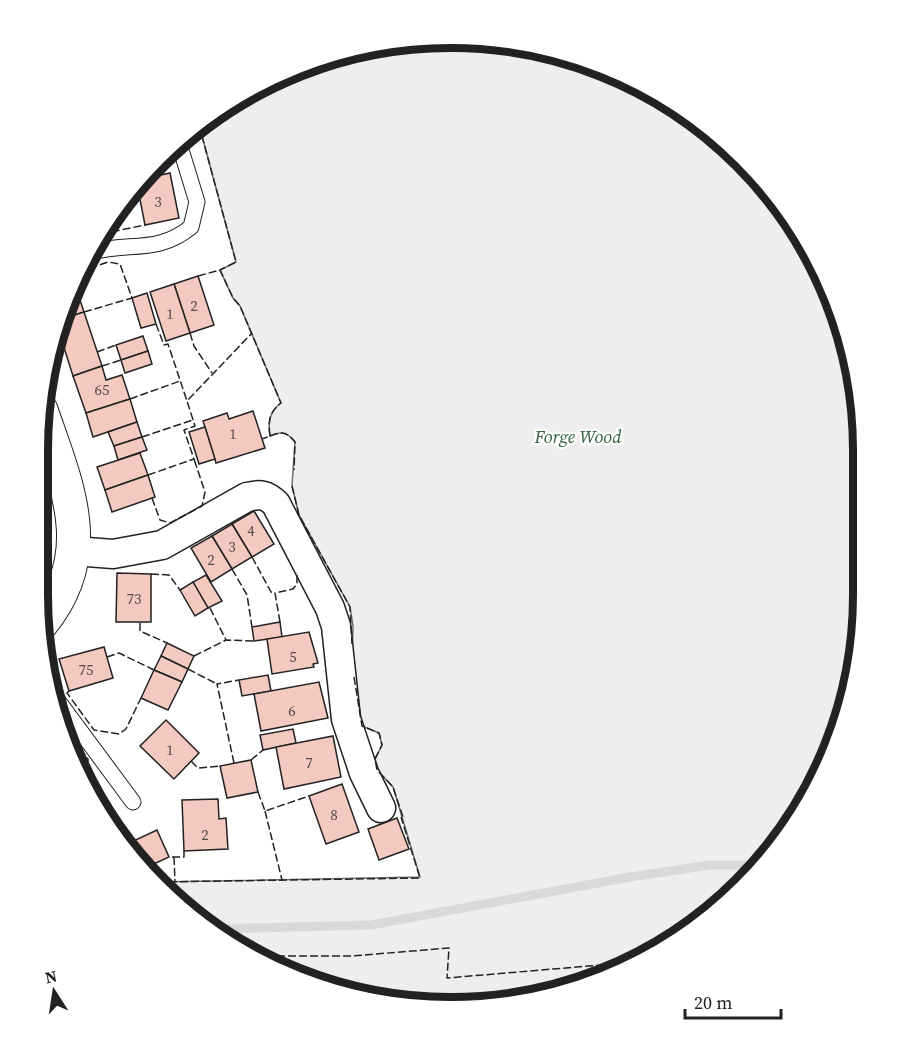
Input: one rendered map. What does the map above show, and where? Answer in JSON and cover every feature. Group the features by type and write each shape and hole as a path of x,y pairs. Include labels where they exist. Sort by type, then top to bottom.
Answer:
{"street":[{"path":"49,433 63,476 73,525 74,551 71,573 63,593 49,613"},
{"path":"74,551 113,554 162,545 247,497 258,494 269,497 276,504 330,608 339,644 340,681 346,718 364,773 381,808"}],"lane":[{"path":"102,249 158,245 175,239 191,227 197,202 181,151"},
{"path":"65,711 133,802"}],"green space":[{"name":"Forge Wood","path":"450,48 503,51 555,62 605,79 652,102 696,131 735,166 770,205 799,249 832,321 850,398 853,450 853,594 850,647 845,673 832,724 822,749 799,796 770,840 716,897 696,914 652,943 580,976 529,989 477,996 398,994 321,976 272,955 205,914 169,882 420,877 393,787 377,770 375,759 382,745 379,733 362,726 352,658 353,626 350,607 299,515 292,486 295,442 284,433 270,436 270,418 281,403 240,306 233,298 220,270 236,262 201,134 249,102 321,69 398,51"}],"building":[{"path":"170,173 179,218 145,225 139,195 157,176"},
{"path":"198,276 214,325 190,333 174,284"},
{"path":"174,284 190,333 166,341 150,292"},
{"path":"147,293 156,324 141,328 132,298"},
{"path":"79,296 84,312 71,316"},
{"path":"84,312 102,366 73,376 63,344 71,316"},
{"path":"143,336 148,351 121,360 116,345"},
{"path":"148,351 152,364 125,373 121,360"},
{"path":"102,366 106,380 122,375 130,399 86,413 73,376"},
{"path":"130,399 137,422 93,437 86,413"},
{"path":"253,411 265,448 216,463 203,421 227,413 229,419"},
{"path":"137,422 142,437 114,446 108,432"},
{"path":"205,427 215,459 199,464 189,432"},
{"path":"142,437 147,450 118,460 114,446"},
{"path":"140,453 148,475 105,490 97,467"},
{"path":"148,475 155,497 112,512 105,490"},
{"path":"254,511 274,544 252,557 232,524"},
{"path":"232,524 252,557 232,569 212,536"},
{"path":"212,536 232,569 211,582 191,548"},
{"path":"117,573 151,574 151,622 116,622"},
{"path":"206,575 222,601 208,608 193,582"},
{"path":"193,582 208,608 195,616 180,590"},
{"path":"280,622 282,637 254,641 252,627"},
{"path":"309,632 318,663 313,664 314,667 272,674 267,639"},
{"path":"167,643 194,656 188,669 161,656"},
{"path":"104,647 113,678 69,691 59,659"},
{"path":"161,656 188,669 182,682 154,670"},
{"path":"154,670 182,682 168,710 141,698"},
{"path":"268,675 271,691 242,696 239,680"},
{"path":"319,682 328,718 261,731 254,694"},
{"path":"166,720 199,753 174,779 140,746"},
{"path":"293,729 296,743 263,750 260,735"},
{"path":"333,736 341,777 284,789 276,747"},
{"path":"251,760 258,792 227,798 220,766"},
{"path":"342,784 359,832 326,844 309,796"},
{"path":"218,799 219,819 226,818 228,849 184,851 182,800"},
{"path":"397,818 409,849 379,860 368,829"},
{"path":"157,830 169,857 152,865 132,841"}],"waterway":[{"path":"226,929 371,925 630,877 710,865 748,865"}],"fence":[{"path":"201,134 236,262 220,270"},
{"path":"113,232 145,225"},
{"path":"84,312 132,298 120,264 108,262 92,267"},
{"path":"198,276 220,270 233,298 240,306 281,403 270,418 270,436 262,439"},
{"path":"156,324 164,345 168,344 187,401"},
{"path":"190,333 194,346 212,373"},
{"path":"196,465 184,430 195,426 187,401 252,333"},
{"path":"97,352 116,345"},
{"path":"102,366 121,360"},
{"path":"130,399 180,381"},
{"path":"142,437 193,420"},
{"path":"270,436 284,433 295,442 294,470"},
{"path":"148,475 194,459"},
{"path":"152,498 160,520 170,523 202,506 205,492 196,465"},
{"path":"292,486 299,515 350,607 352,644"},
{"path":"252,557 271,592 275,593"},
{"path":"232,569 247,595 252,627"},
{"path":"280,622 275,593 293,589 297,584 297,572"},
{"path":"151,574 169,575 180,590"},
{"path":"210,608 226,640"},
{"path":"140,623 140,631 167,643"},
{"path":"194,656 226,640 254,641"},
{"path":"107,657 119,653 154,670"},
{"path":"188,669 217,684"},
{"path":"354,677 362,726 379,733 382,745 375,759 377,770 393,787 403,817"},
{"path":"234,763 217,684 239,680"},
{"path":"69,691 67,693 94,730 119,734 126,729 141,698"},
{"path":"78,746 88,759 88,768"},
{"path":"251,760 263,750"},
{"path":"191,761 198,768 220,766"},
{"path":"258,792 265,811 309,796"},
{"path":"265,811 282,880"},
{"path":"169,882 420,878 401,817"},
{"path":"172,857 184,857 184,851"},
{"path":"174,857 175,882"},
{"path":"274,956 352,956 449,948 447,978 609,964"}]}
